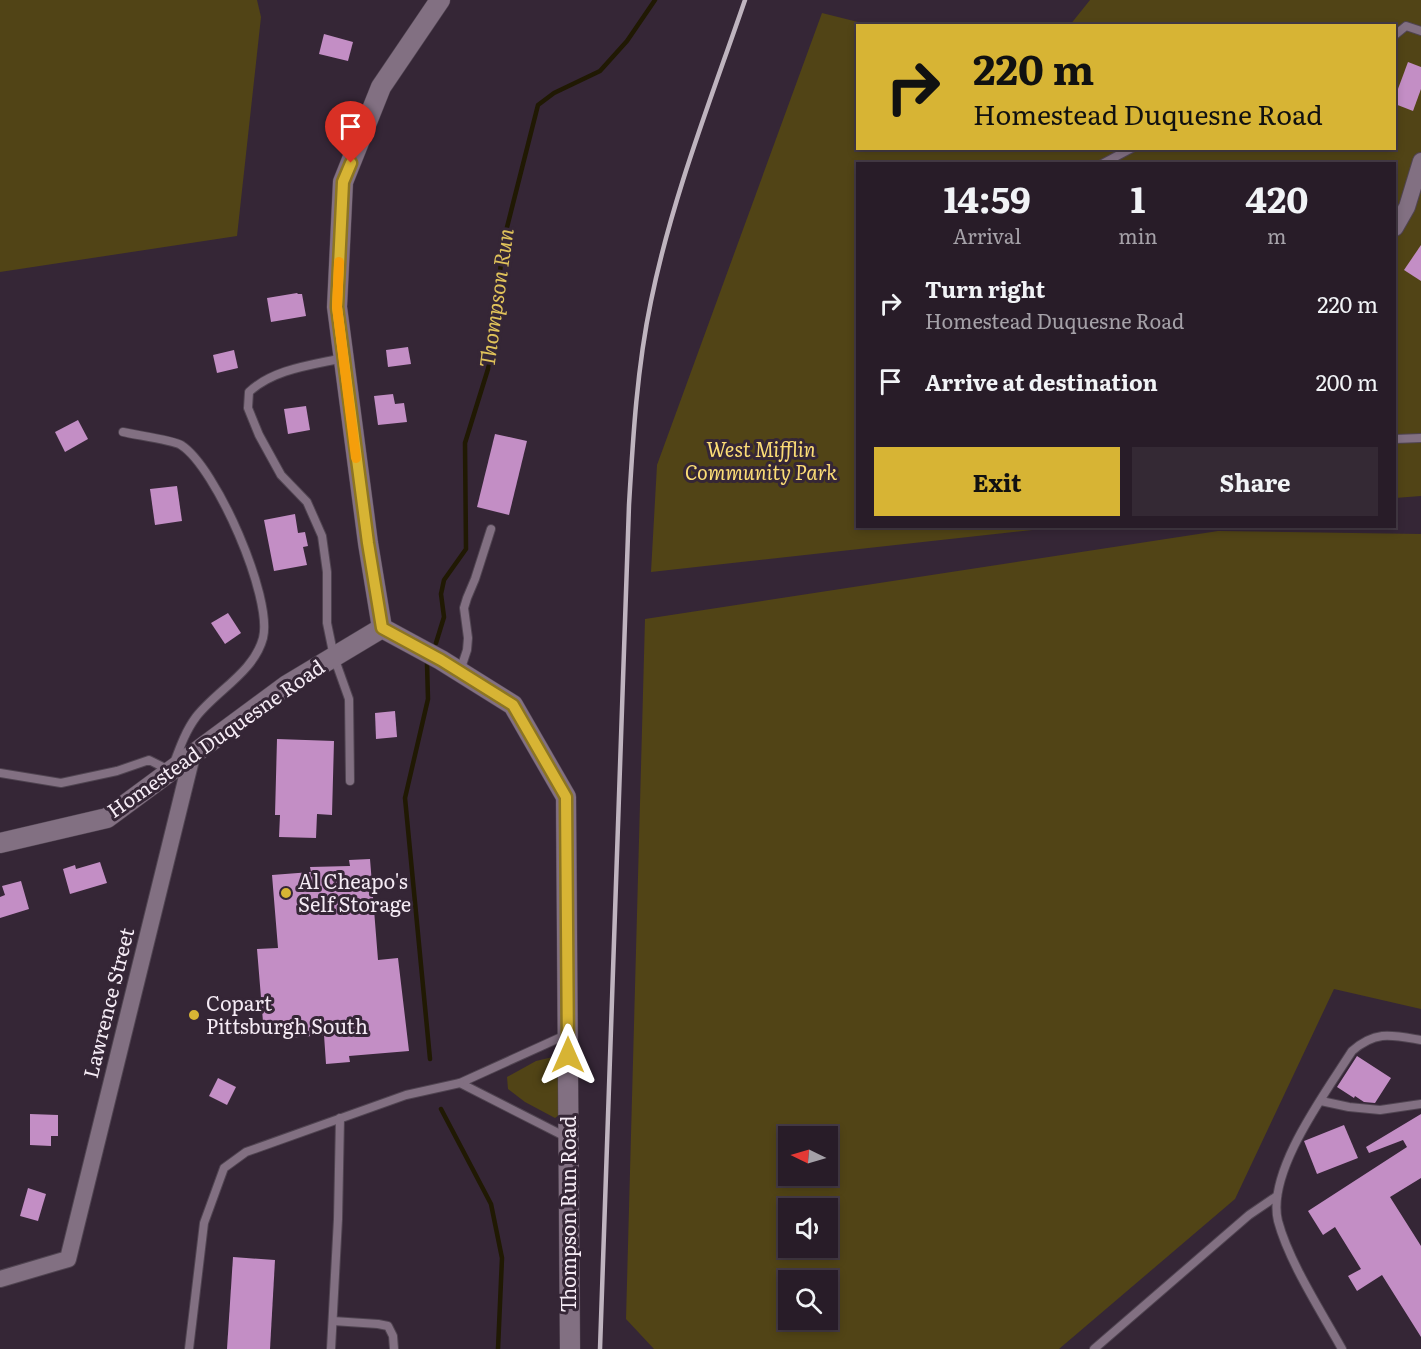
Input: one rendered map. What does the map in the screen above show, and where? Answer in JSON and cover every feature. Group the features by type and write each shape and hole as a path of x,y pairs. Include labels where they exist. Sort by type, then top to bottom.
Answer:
{"street":[{"path":"382,628 368,543 337,307 343,182 381,87 440,0"},
{"path":"1396,226 1407,207 1421,161"},
{"name":"Homestead Duquesne Road","path":"0,843 107,818 287,685 382,628"},
{"name":"Thompson Run Road","path":"382,628 460,671 513,705 566,797 570,1349"},
{"name":"Lawrence Street","path":"0,1279 68,1259 192,756"}],"lane":[{"path":"1396,34 1406,26 1421,31"},
{"path":"1106,162 1128,150"},
{"path":"344,358 288,371 259,383 249,392 248,408 259,435 281,475 307,502 322,536 327,572 327,623 334,657 349,699 350,781"},
{"path":"0,773 61,783 117,771 149,760 171,771 184,737 196,717 255,655 263,637 263,613 254,571 232,518 203,468 181,445 123,432"},
{"path":"1396,438 1421,438"},
{"path":"460,671 467,650 468,638 464,608 466,598 475,579 491,529"},
{"path":"189,1349 204,1223 224,1168 246,1152 406,1095 460,1083 568,1034"},
{"path":"1342,1349 1288,1248 1278,1219 1277,1196 1281,1176 1294,1147 1352,1051 1364,1041 1378,1036 1394,1035 1421,1040"},
{"path":"460,1083 568,1138"},
{"path":"1321,1101 1380,1110 1421,1104"},
{"path":"331,1349 338,1220 340,1119"},
{"path":"1094,1349 1249,1215 1277,1196"},
{"path":"333,1321 378,1323 388,1326 393,1336 394,1349"}],"green space":[{"path":"0,0 257,0 261,17 237,236 0,272"},
{"name":"West Mifflin Community Park","path":"1090,0 1421,0 1421,496 1396,498 1396,162 856,162 856,528 1051,528 651,572 657,465 822,13 866,24 856,24 856,150 1396,150 1396,24 1071,24"},
{"path":"1218,531 1421,534 1421,1009 1334,989 1235,1199 1059,1349 654,1349 626,1319 645,619"},
{"path":"553,1057 561,1062 564,1112 555,1118 525,1102 508,1089 507,1077 536,1061"}],"building":[{"path":"324,34 353,42 348,61 319,54"},
{"path":"1408,62 1421,67 1421,89 1413,111 1396,104 1396,94"},
{"path":"1421,245 1421,281 1404,270"},
{"path":"302,294 306,316 271,322 267,298"},
{"path":"408,347 411,364 388,367 386,350"},
{"path":"234,350 238,368 217,373 213,355"},
{"path":"393,394 395,404 404,403 407,422 378,425 374,396"},
{"path":"306,406 310,430 288,434 284,409"},
{"path":"78,420 88,439 65,452 55,432"},
{"path":"495,434 527,441 509,515 477,507"},
{"path":"177,486 182,521 155,525 150,489"},
{"path":"295,514 298,533 305,532 308,546 303,547 307,565 274,571 264,520"},
{"path":"228,613 241,633 225,644 211,623"},
{"path":"395,711 397,737 376,739 375,713"},
{"path":"277,739 334,741 332,815 317,814 316,838 279,837 280,815 275,815"},
{"path":"370,859 378,960 398,958 409,1051 349,1056 350,1062 326,1064 324,1035 286,1038 285,1032 264,1034 257,949 278,948 272,875 311,872 310,867 350,866 349,860"},
{"path":"100,862 107,883 70,894 63,869 75,865 76,869"},
{"path":"21,881 29,909 0,918 0,897 5,895 2,886"},
{"path":"1357,1056 1391,1078 1375,1103 1364,1102 1355,1096 1354,1098 1337,1087"},
{"path":"218,1078 236,1087 227,1105 209,1096"},
{"path":"30,1114 58,1115 58,1136 51,1136 51,1146 30,1145"},
{"path":"1421,1114 1421,1178 1390,1197 1421,1246 1421,1337 1382,1275 1357,1291 1348,1276 1361,1269 1335,1227 1323,1235 1308,1211 1407,1147 1403,1140 1369,1153 1366,1147"},
{"path":"1344,1125 1358,1158 1317,1174 1304,1141"},
{"path":"28,1188 46,1194 38,1221 20,1216"},
{"path":"233,1257 275,1260 270,1349 227,1349"}],"waterway":[{"name":"Thompson Run","path":"436,643 444,617 441,594 444,580 466,549 465,443 488,369 504,239 538,105 554,93 600,71 627,41 655,0"},
{"name":"Thompson Run","path":"427,663 428,699 405,798 430,1059"},
{"name":"Thompson Run","path":"441,1109 491,1204 502,1258 498,1349"}],"railway":[{"path":"600,1349 629,505 639,377 651,301 670,224 693,149 745,0"}],"slow traffic":[{"path":"339,262 337,307 356,458"}],"place":[{"name":"Al Cheapo's Self Storage","path":"286,893"},
{"name":"Copart Pittsburgh South","path":"194,1015"}],"route":[{"path":"351,163 343,182 337,307 368,543 382,628 441,660 513,705 566,797 568,1055"}]}
